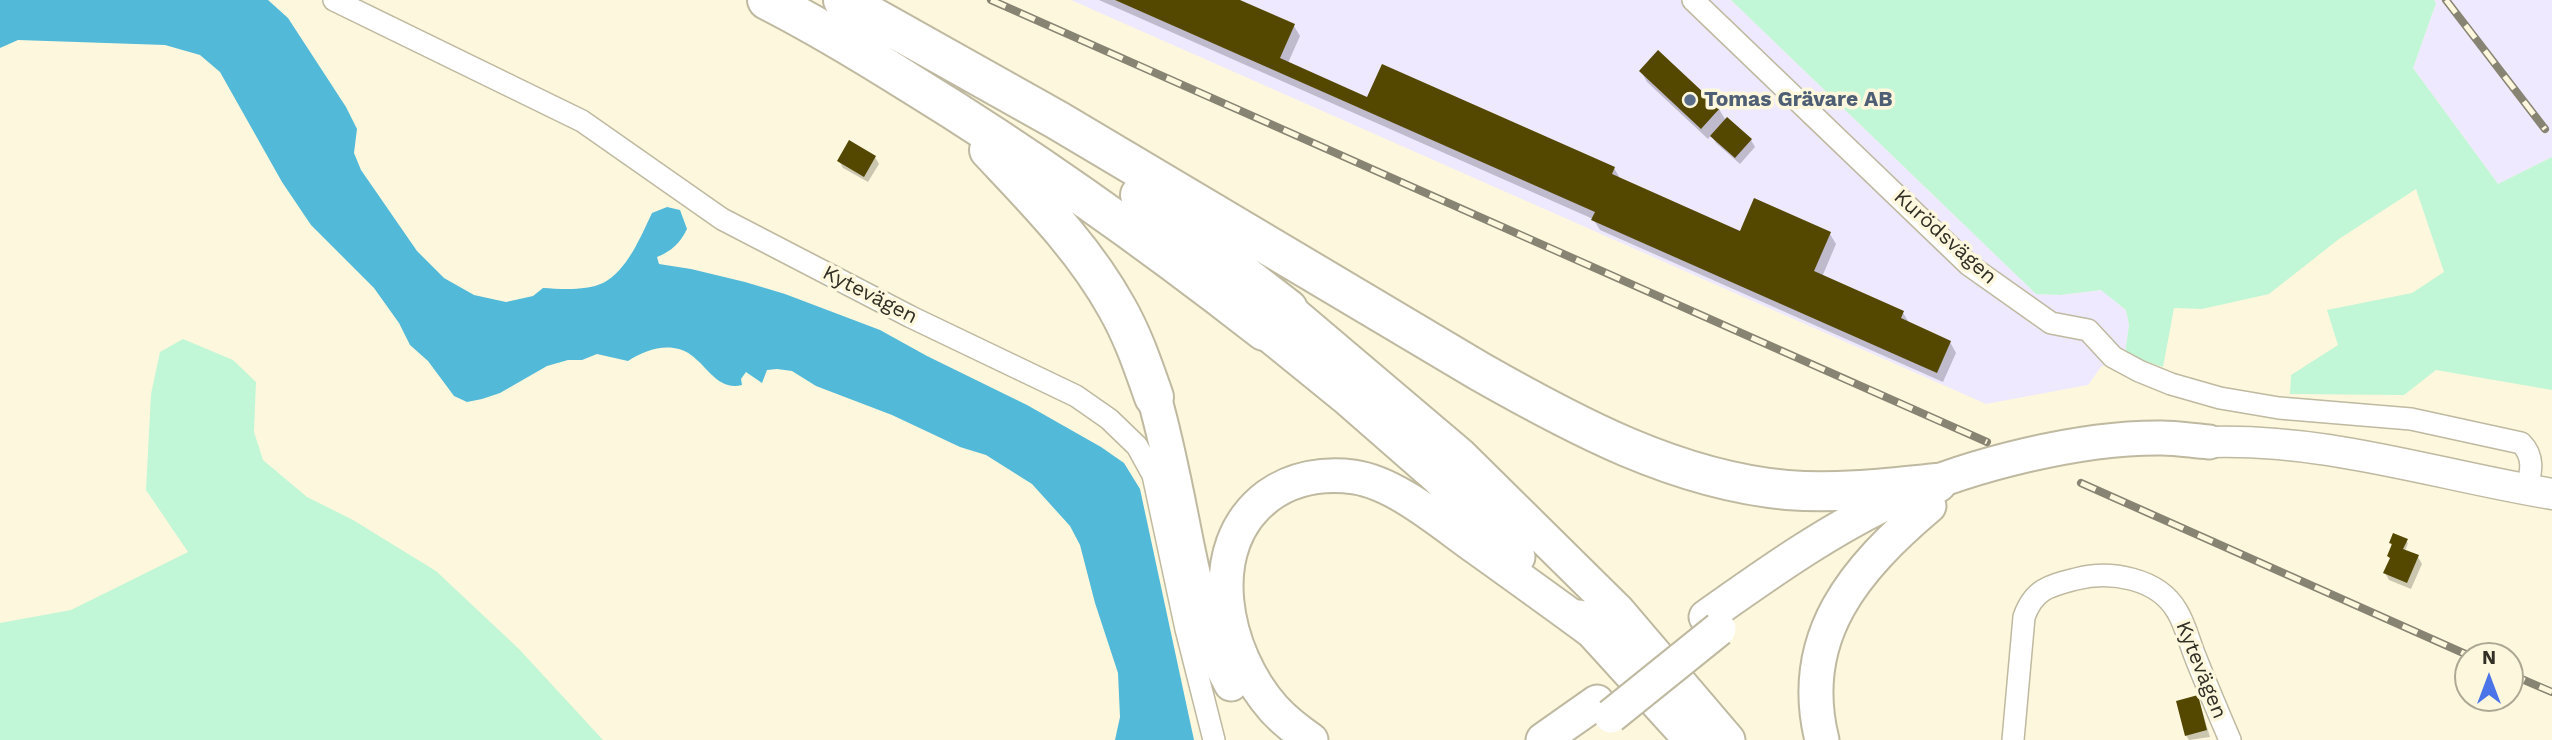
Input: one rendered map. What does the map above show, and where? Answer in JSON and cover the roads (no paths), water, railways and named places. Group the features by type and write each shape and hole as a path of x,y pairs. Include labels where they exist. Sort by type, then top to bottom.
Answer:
{"highway":[{"path":"767,0 950,107 1029,158 1143,238 1276,320"},
{"path":"843,0 1057,120 1541,407 1603,436 1661,461 1711,476 1787,490 1933,494"},
{"path":"895,30 1049,132 1173,219 1276,320"},
{"path":"950,107 1045,210 1098,277 1130,332 1154,397"}],"main road":[{"path":"1276,320 1349,400 1436,476 1593,632 1691,740"},
{"path":"1276,320 1459,454 1618,611 1728,740"},
{"path":"1154,397 1208,632 1229,681 1258,723 1276,740"},
{"path":"1543,740 1604,709 1712,623 1779,588 1933,494 1990,466 2120,440 2162,438 2209,442"},
{"path":"1311,740 1274,709 1259,688 1236,641 1226,595 1226,571 1240,526 1254,507 1276,490 1301,479 1329,475 1357,477 1387,488 1422,509 1593,632"},
{"path":"1822,740 1817,707 1817,679 1821,654 1832,619 1850,586 1868,563 1933,494"},
{"path":"1579,740 1604,709"}],"street":[{"name":"Kytevägen","path":"334,0 582,121 722,219 911,317 1076,397 1109,419 1137,446 1153,475 1186,629 1214,740"},
{"name":"Kurödsvägen","path":"1693,0 1969,265 2051,323 2088,330 2113,357 2139,371 2171,384 2220,398 2279,408 2411,419 2521,443 2530,456 2539,492"},
{"path":"2209,442 2278,443 2361,454 2539,492"},
{"name":"Kytevägen","path":"2013,740 2024,617 2030,599 2051,586 2085,577 2119,577 2143,582 2160,592 2177,610 2230,740"}],"water":[{"path":"0,0 268,0 288,18 346,107 357,129 354,153 361,170 417,251 444,278 474,295 506,302 533,296 543,288 596,286 612,277 626,262 652,213 667,207 680,210 687,229 675,246 657,257 659,264 745,282 880,330 1027,405 1101,447 1124,463 1140,489 1194,740 1115,740 1120,717 1118,673 1095,603 1080,545 1070,526 1032,484 986,455 960,447 892,415 816,386 792,371 767,370 762,383 746,372 741,379 742,385 726,385 691,355 676,348 651,350 628,361 597,354 582,360 568,360 547,366 500,393 467,402 454,396 428,361 410,345 399,323 374,288 311,225 282,182 220,72 200,55 165,45 18,40 0,48"}],"railway":[{"path":"991,0 1987,442"},
{"path":"2446,0 2545,129"},
{"path":"2081,483 2454,649"},
{"path":"2524,680 2552,692"}],"place":[{"name":"Tomas Grävare AB","path":"1690,100"}]}
